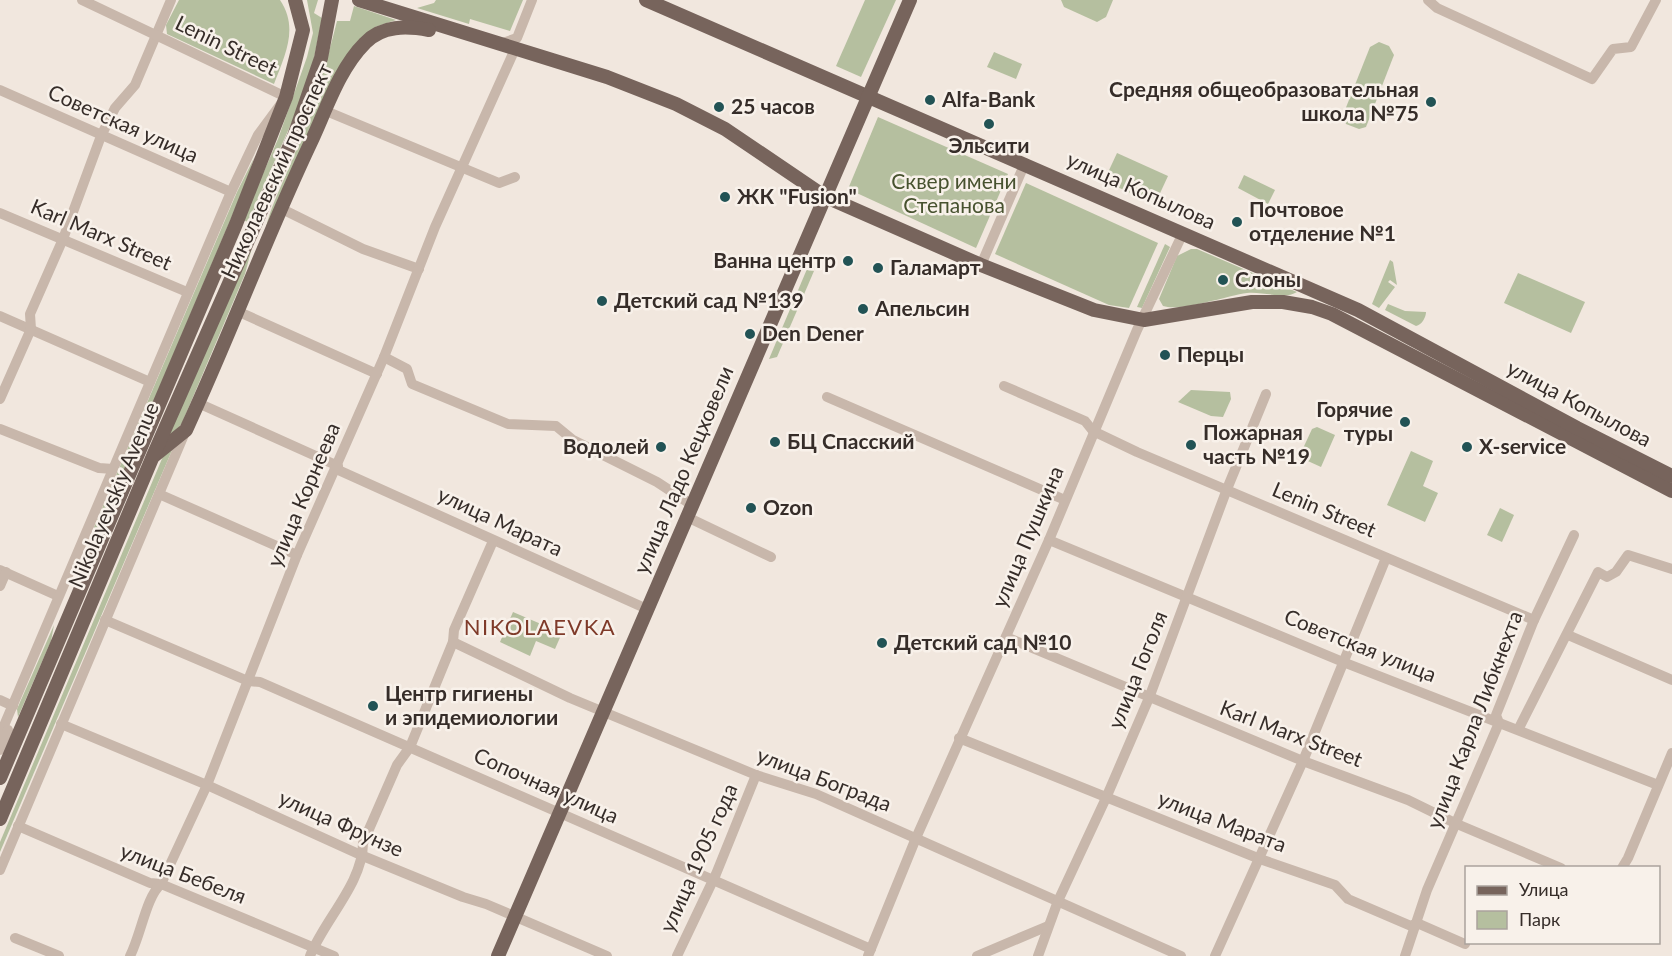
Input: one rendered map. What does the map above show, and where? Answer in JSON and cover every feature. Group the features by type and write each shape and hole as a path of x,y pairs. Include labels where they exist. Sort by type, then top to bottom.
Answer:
{"main road":[{"name":"Николаевский проспект","path":"286,96 303,30 295,0"},
{"path":"359,0 607,77 698,114 765,154 824,196 981,265 1094,310 1144,320"},
{"name":"улица Копылова","path":"646,0 1025,163 1358,310 1577,428 1672,476"},
{"name":"улица Ладо Кецховели","path":"498,956 910,0"},
{"name":"Николаевский проспект","path":"270,189 313,82 331,3"},
{"name":"Николаевский проспект","path":"186,430 280,208 355,55 376,34 388,29 419,28 480,39"},
{"name":"Nikolayevskiy Avenue","path":"0,778 232,234 286,96"},
{"name":"Nikolayevskiy Avenue","path":"0,819 153,456 270,189"},
{"path":"252,272 270,189"},
{"name":"улица Копылова","path":"1144,320 1252,302 1283,302 1312,307 1332,314 1672,491"},
{"path":"153,456 186,430"}],"street":[{"name":"Lenin Street","path":"82,0 286,96"},
{"path":"0,399 31,329 30,314 63,239 101,136 115,108 135,85 157,38 156,33 171,0"},
{"path":"500,44 517,38 532,0"},
{"name":"улица Корнеева","path":"130,956 140,938 152,892 161,884 207,785 297,555 377,374 461,169 521,50 539,0"},
{"path":"1428,0 1437,8 1592,79 1613,50 1631,47 1656,0"},
{"name":"Советская улица","path":"0,90 231,192"},
{"path":"0,735 231,192 258,135 286,96"},
{"path":"326,111 499,183 515,177"},
{"path":"981,265 1025,163"},
{"path":"280,208 363,249 419,269"},
{"name":"Karl Marx Street","path":"0,213 188,292"},
{"name":"улица Пушкина","path":"870,953 959,738 1049,540 1137,330 1144,320 1183,234"},
{"path":"237,311 377,374"},
{"path":"0,316 150,382"},
{"path":"384,357 407,369 412,384 508,424 556,426 573,440 657,482 689,511 771,557"},
{"name":"Lenin Street","path":"1004,386 1085,421 1093,431 1534,620"},
{"name":"улица Гоголя","path":"1038,956 1058,901 1149,698 1227,489 1266,394"},
{"path":"827,397 1065,500"},
{"name":"улица Марата","path":"198,404 493,541 647,609"},
{"path":"0,429 99,468 113,469"},
{"path":"0,870 186,430"},
{"path":"159,494 297,555"},
{"path":"85,535 90,571"},
{"name":"улица Карла Либкнехта","path":"1405,956 1427,890 1499,723 1496,715 1534,620 1574,535"},
{"name":"Советская улица","path":"1049,540 1343,662 1499,723 1519,728 1658,785"},
{"path":"312,951 333,919 363,856 363,843 396,765 410,747 453,642 454,630 493,541"},
{"name":"улица Карла Либкнехта","path":"1519,728 1598,572 1607,577 1613,575 1628,555 1672,569"},
{"path":"1215,956 1303,761 1386,558"},
{"path":"0,586 3,571 58,596"},
{"name":"Сопочная улица","path":"105,620 248,681 260,682 410,747 712,879 870,953"},
{"path":"1568,635 1672,680"},
{"name":"Karl Marx Street","path":"1006,637 1303,761 1408,800 1457,824 1559,866"},
{"name":"улица Бограда","path":"453,642 539,684 756,775 816,794 1181,956"},
{"path":"0,700 13,706"},
{"path":"0,750 8,732 13,706"},
{"name":"улица Фрунзе","path":"61,724 207,785 363,856 607,956"},
{"name":"улица Марата","path":"959,738 1260,859 1335,885 1348,899 1411,926 1417,923 1465,944"},
{"path":"1623,866 1672,753"},
{"name":"улица 1905 года","path":"677,956 756,775"},
{"name":"улица Бебеля","path":"18,826 150,883 161,884 312,951 334,956"},
{"path":"977,956 1048,926"},
{"path":"15,938 59,956"}],"green space":[{"path":"179,0 280,0 286,10 289,31 286,52 274,84 167,34 166,25"},
{"path":"307,0 318,0 314,13 322,18 313,63 294,117 248,222 243,220 278,139 307,57 313,33"},
{"path":"436,0 523,0 510,31 470,19 469,24 417,8 434,3"},
{"path":"865,0 896,0 861,77 836,66"},
{"path":"1061,0 1113,0 1106,17 1097,22 1064,7"},
{"path":"354,6 396,20 375,27 356,43 265,231 274,201 313,104 337,21 350,21"},
{"path":"1379,42 1389,46 1394,55 1366,127 1359,129 1346,124 1343,115 1370,47"},
{"path":"994,52 1022,64 1016,79 987,67"},
{"name":"Сквер имени Степанова","path":"878,117 1008,174 976,248 848,189"},
{"path":"1117,153 1168,176 1155,204 1104,181"},
{"path":"254,158 246,183 94,542 94,527 237,192"},
{"path":"1244,175 1275,190 1268,204 1238,188"},
{"path":"1026,183 1158,243 1129,308 1109,305 995,254"},
{"path":"255,236 245,274 182,423 173,435 165,440"},
{"path":"1165,244 1170,247 1142,308 1137,307"},
{"path":"1191,249 1197,249 1297,292 1286,295 1247,293 1181,307 1163,306 1159,299 1177,256"},
{"path":"1390,260 1393,262 1397,285 1390,280 1388,282 1395,287 1379,308 1372,304"},
{"path":"807,269 814,271 777,357 769,359"},
{"path":"1518,273 1585,302 1571,333 1504,303"},
{"path":"1388,304 1405,311 1426,312 1425,316 1416,326 1385,310"},
{"path":"1191,390 1230,392 1231,399 1223,417 1211,416 1178,402"},
{"path":"1317,427 1335,435 1321,467 1299,457 1312,429"},
{"path":"173,448 0,852 0,842 164,454"},
{"path":"1411,451 1433,461 1423,486 1438,493 1425,522 1387,505"},
{"path":"1500,508 1514,515 1502,542 1487,535"},
{"path":"513,612 562,633 555,649 536,641 530,656 500,642"},
{"path":"54,625 51,641 18,717 17,709"}],"place":[{"name":"Alfa-Bank","path":"930,100"},
{"name":"Средняя общеобразовательная школа №75","path":"1431,102"},
{"name":"25 часов","path":"719,107"},
{"name":"Эльсити","path":"989,124"},
{"name":"ЖК \"Fusion\"","path":"725,197"},
{"name":"Почтовое отделение №1","path":"1237,222"},
{"name":"Ванна центр","path":"848,261"},
{"name":"Галамарт","path":"878,268"},
{"name":"Слоны","path":"1223,280"},
{"name":"Детский сад №139","path":"602,301"},
{"name":"Апельсин","path":"863,309"},
{"name":"Den Dener","path":"750,334"},
{"name":"Перцы","path":"1165,355"},
{"name":"Горячие туры","path":"1405,422"},
{"name":"БЦ Спасский","path":"775,442"},
{"name":"Пожарная часть №19","path":"1191,445"},
{"name":"Водолей","path":"661,447"},
{"name":"X-service","path":"1467,447"},
{"name":"Ozon","path":"751,508"},
{"name":"Детский сад №10","path":"882,643"},
{"name":"Центр гигиены и эпидемиологии","path":"373,706"}],"district":[{"name":"NIKOLAEVKA","path":"540,627"}]}
